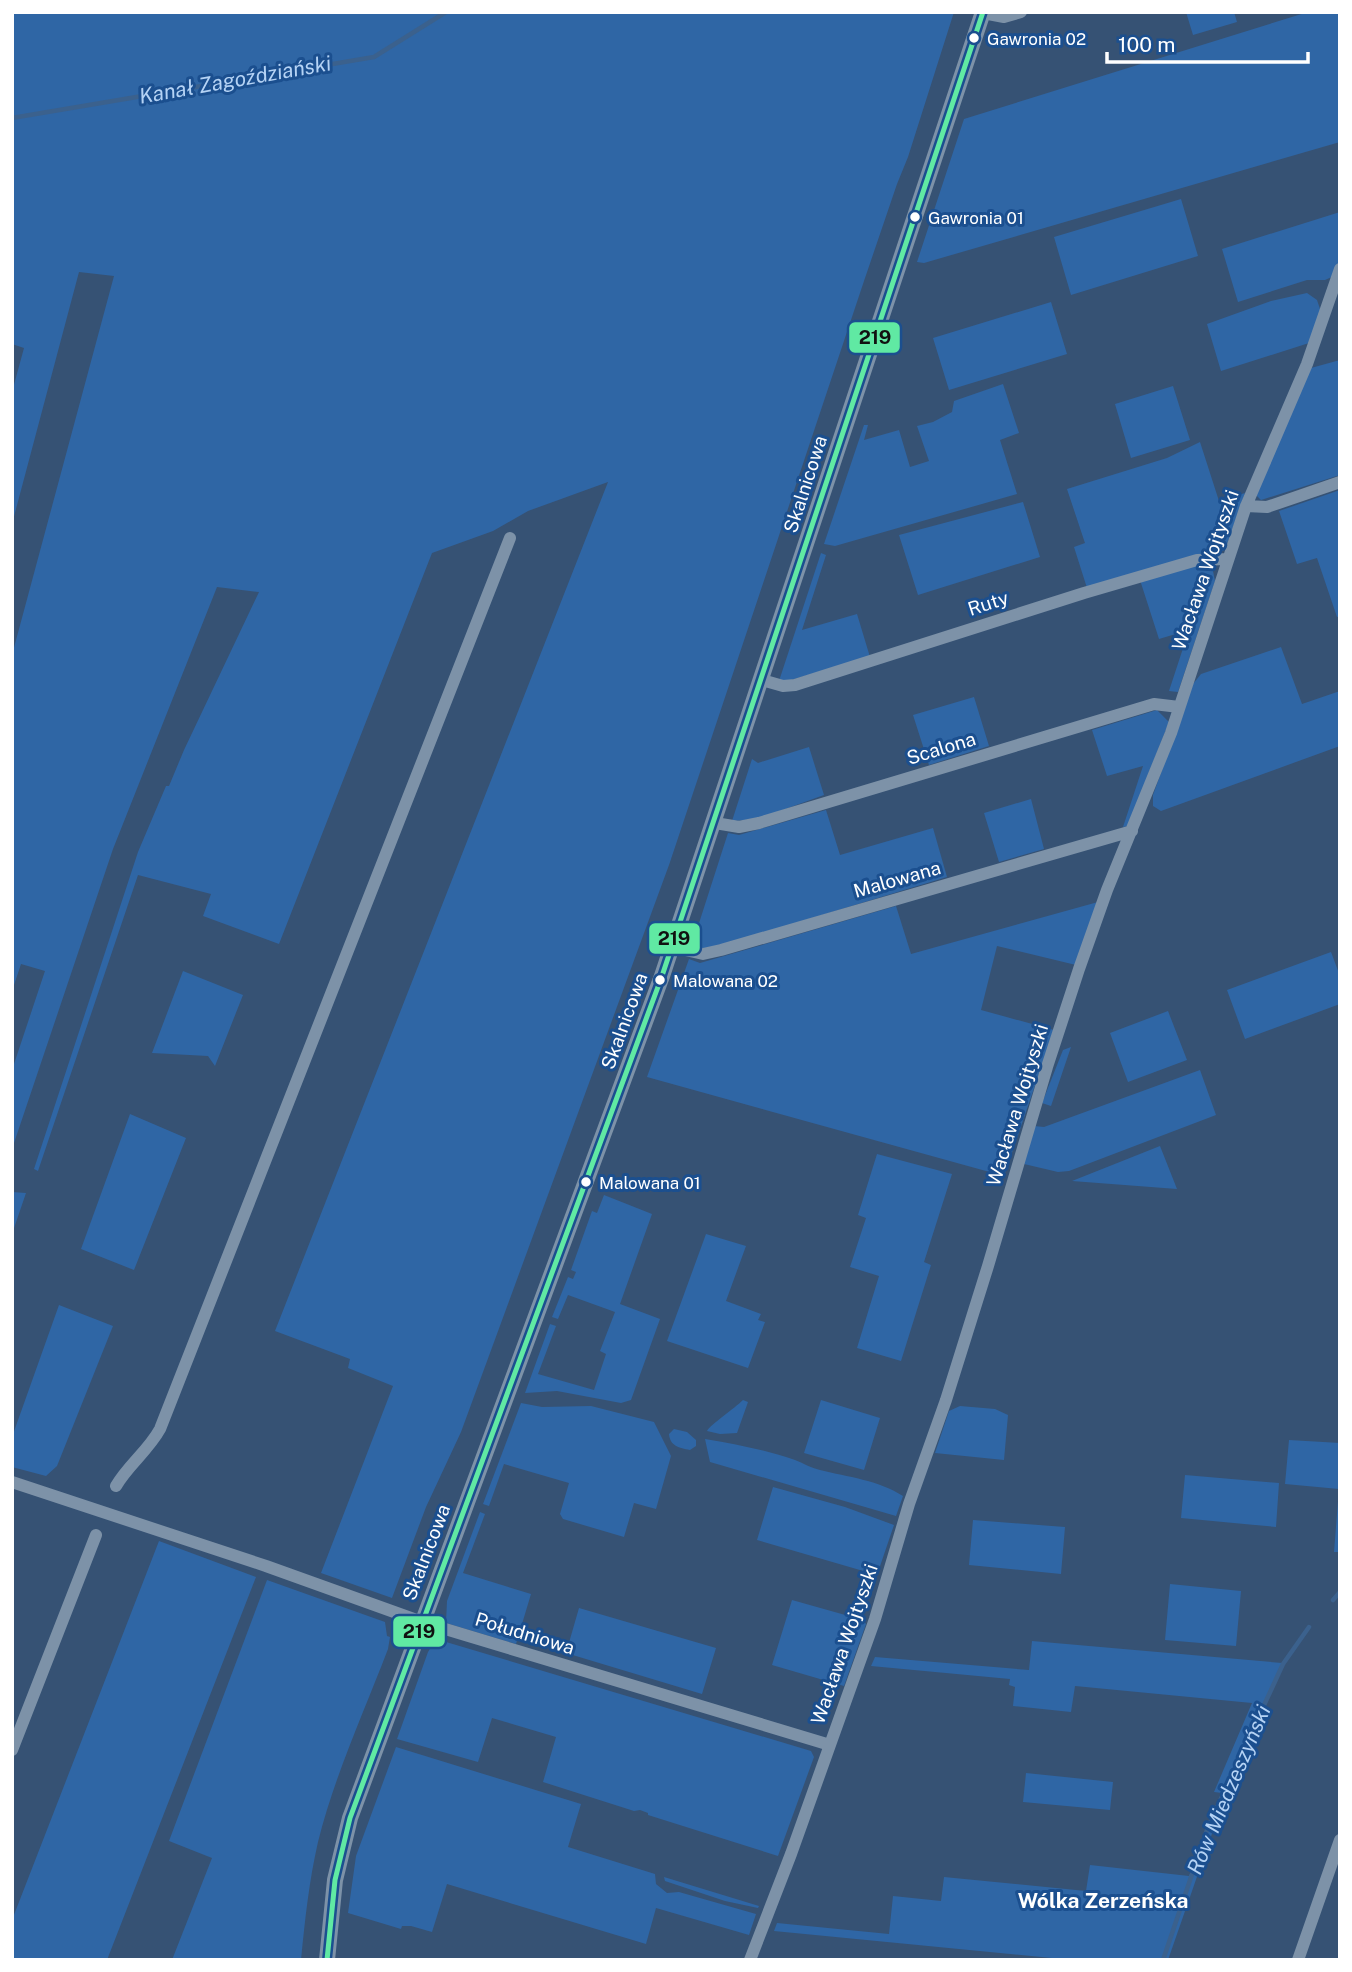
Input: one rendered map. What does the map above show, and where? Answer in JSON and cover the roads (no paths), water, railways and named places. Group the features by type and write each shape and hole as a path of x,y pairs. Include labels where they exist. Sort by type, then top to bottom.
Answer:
{"street":[{"path":"983,13 1004,17 1021,12"},
{"name":"Skalnicowa","path":"327,1960 331,1905 345,1836 672,947 983,13"},
{"name":"Wacława Wojtyszki","path":"750,1960 873,1627 909,1504 946,1401 1079,969 1107,890 1179,708 1246,506 1307,364 1340,269"},
{"path":"1246,506 1268,507 1340,482"},
{"path":"116,1486 149,1447 160,1429 510,538"},
{"name":"Ruty","path":"761,680 783,686 795,685 1197,560 1227,559"},
{"name":"Scalona","path":"715,822 739,827 759,823 1154,704 1179,708"},
{"name":"Malowana","path":"672,947 703,954 722,950 1132,831"},
{"name":"Południowa","path":"12,1482 266,1566 422,1622 830,1745"},
{"path":"12,1750 96,1535"},
{"path":"1298,1960 1340,1840"}],"waterway":[{"name":"Kanał Zagoździański","path":"12,118 374,57 446,12"},
{"name":"Rów Miedzeszyński","path":"1333,1600 1340,1592"},
{"name":"Rów Miedzeszyński","path":"1163,1960 1208,1827 1283,1664 1309,1627"}],"place":[{"name":"Gawronia 02","path":"974,38"},
{"name":"Gawronia 01","path":"915,217"},
{"name":"Malowana 02","path":"660,980"},
{"name":"Malowana 01","path":"586,1182"}],"district":[{"name":"Wólka Zerzeńska","path":"1103,1901"}]}
